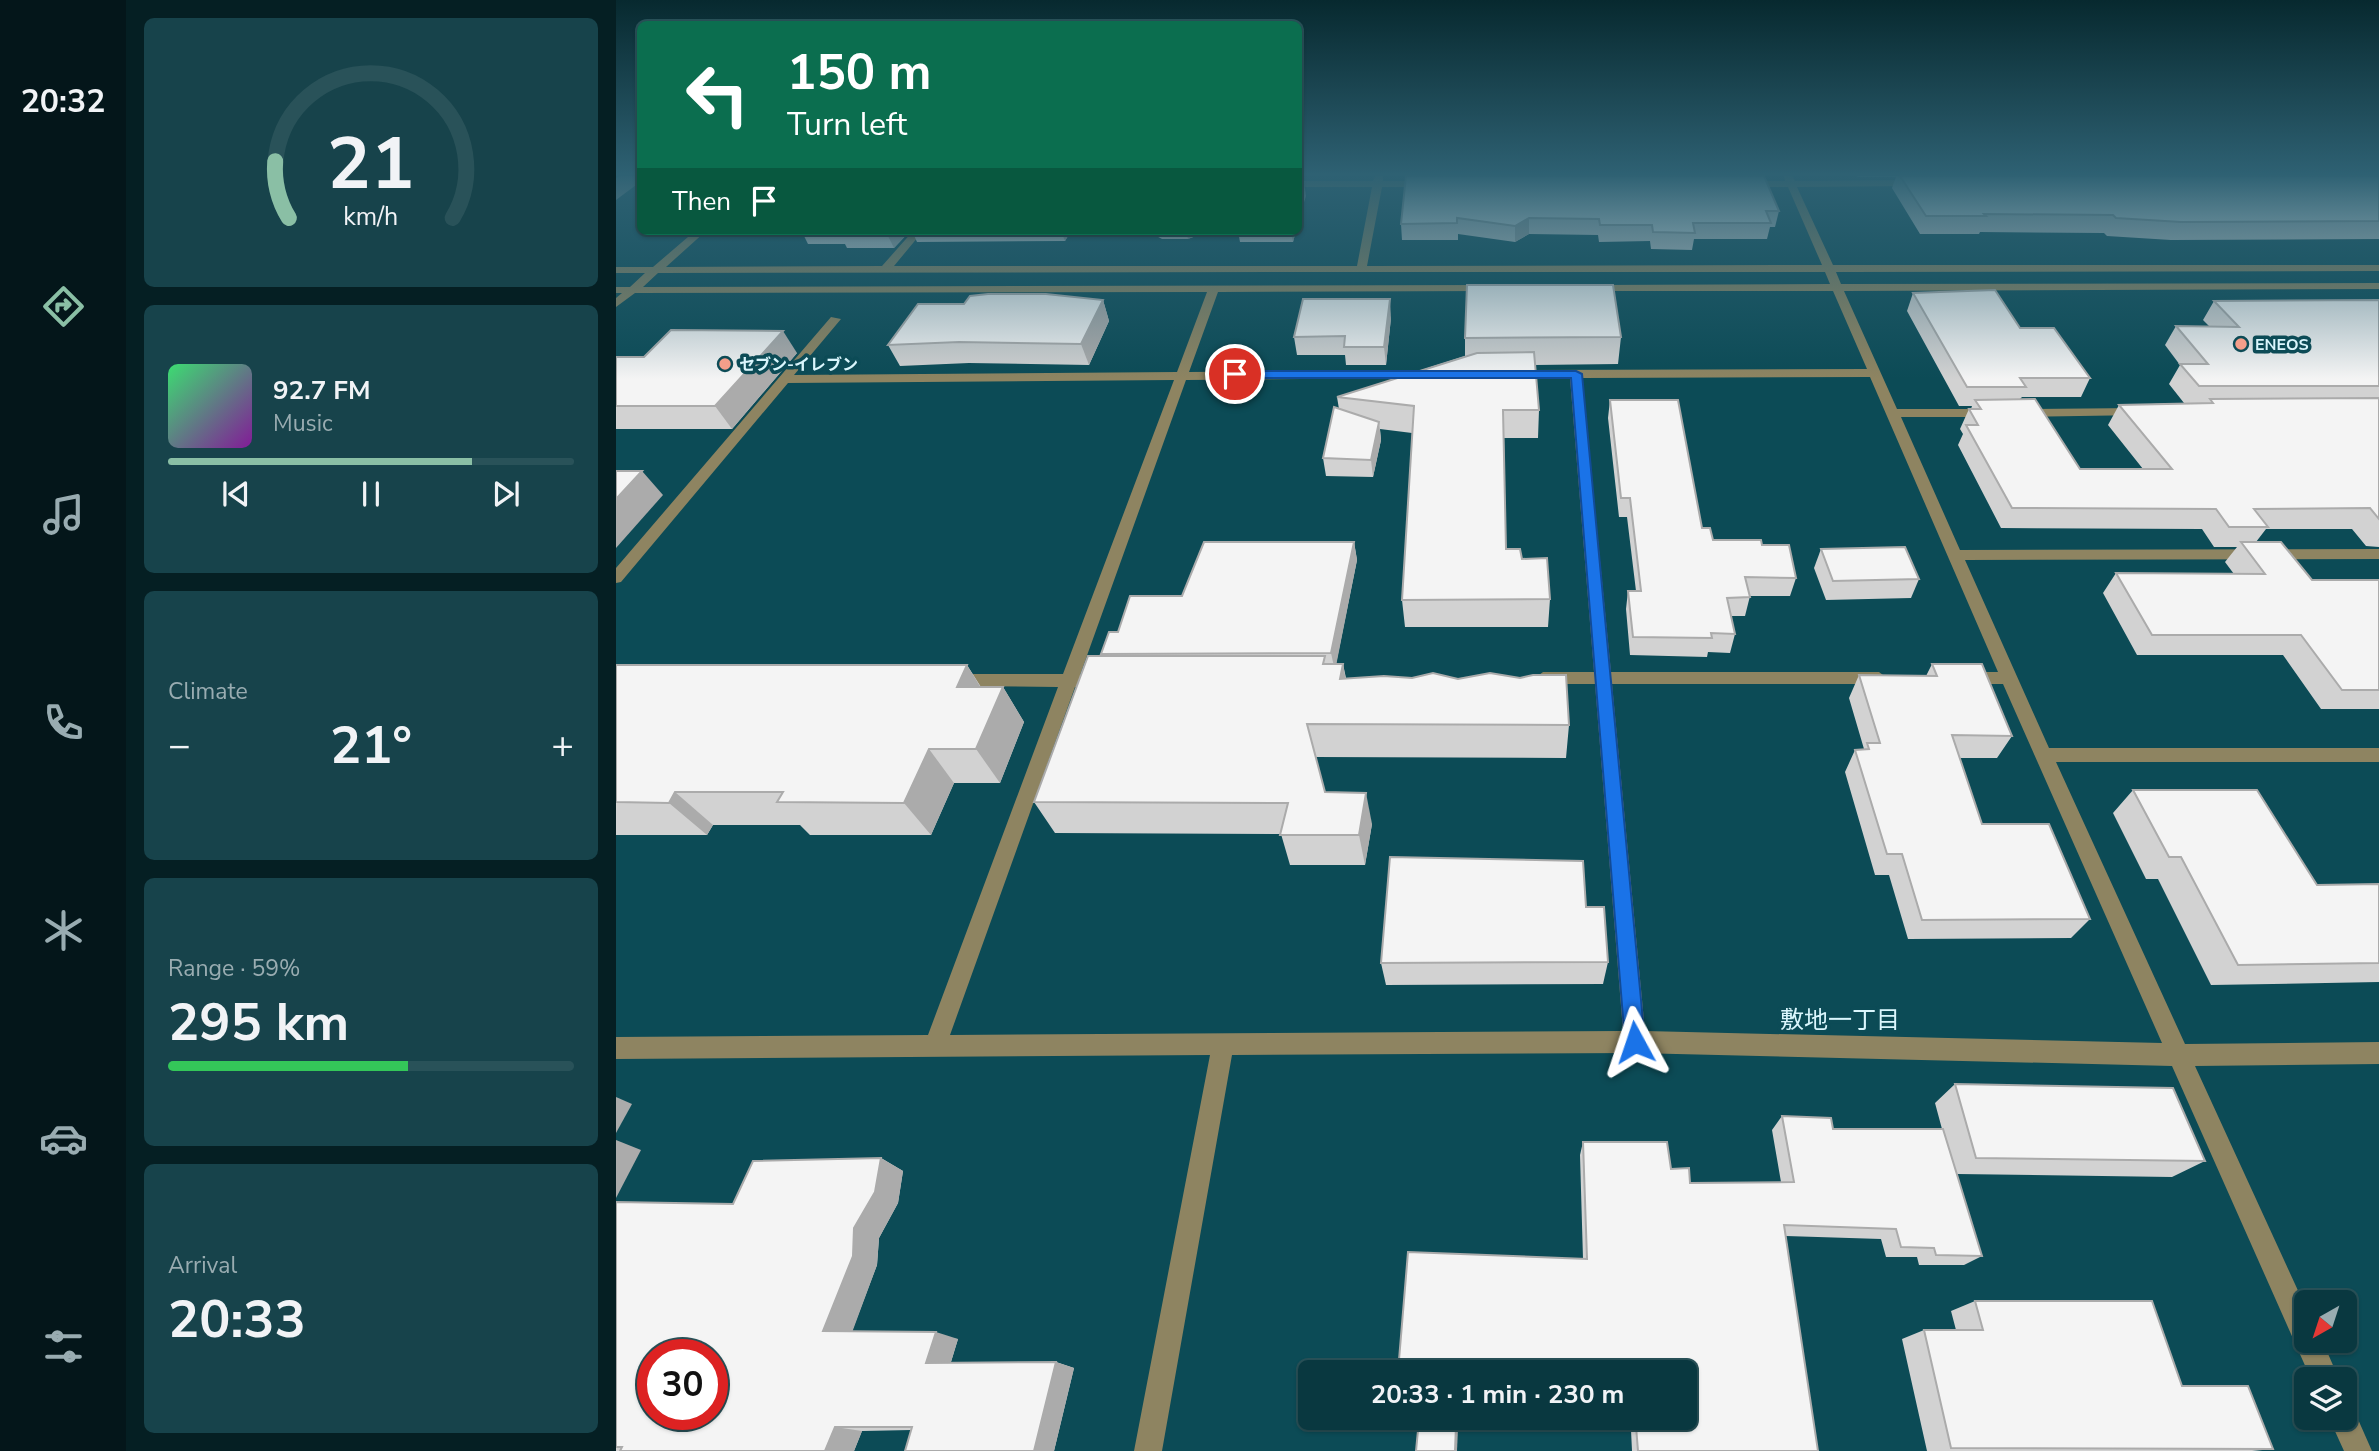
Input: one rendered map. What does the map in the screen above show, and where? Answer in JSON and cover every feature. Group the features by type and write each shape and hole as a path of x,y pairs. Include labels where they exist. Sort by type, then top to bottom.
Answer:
{"street":[{"path":"616,304 686,244"},
{"path":"885,270 907,244"},
{"path":"1361,271 1366,244"},
{"path":"1817,244 2043,755 2294,1310"},
{"path":"1580,288 1832,279 2379,268"},
{"path":"616,270 1361,271 2379,286"},
{"path":"616,290 1499,288"},
{"path":"935,1045 1214,289"},
{"path":"616,578 835,319"},
{"path":"1495,374 1873,373"},
{"path":"784,379 1440,374"},
{"path":"1576,374 1635,1042"},
{"path":"1893,413 2157,412"},
{"path":"1954,555 2379,554"},
{"path":"1521,678 1897,678"},
{"path":"1953,678 2009,678"},
{"path":"932,680 1124,681"},
{"path":"2043,755 2379,754"},
{"path":"616,1048 1635,1042 2180,1055 2379,1053"},
{"path":"1148,1451 1223,1044"},
{"path":"2348,1430 2358,1451"}],"building":[{"path":"1467,285 1613,285 1621,337 1465,338"},
{"path":"1995,290 2020,328 2054,328 2090,378 2020,378 2026,387 1967,387 1913,293"},
{"path":"1046,294 1103,300 1081,344 959,342 888,345 918,304 964,304 970,296"},
{"path":"1303,299 1390,299 1384,347 1344,347 1345,336 1294,337"},
{"path":"2379,300 2379,386 2199,386 2180,364 2208,364 2176,326 2239,327 2214,301"},
{"path":"671,330 783,331 715,406 616,406 616,357 644,357"},
{"path":"1534,352 1539,410 1503,410 1506,549 1520,549 1522,559 1547,558 1550,599 1402,600 1414,406 1337,397 1477,353"},
{"path":"2379,398 2379,519 2370,508 2254,509 2268,527 2229,527 2216,509 2012,508 1966,425 1978,425 1969,409 1981,409 1975,400 2035,399 2080,469 2172,469 2119,405 2213,403 2210,399"},
{"path":"1610,400 1678,400 1702,528 1710,528 1713,540 1761,540 1762,545 1789,545 1796,578 1745,577 1750,597 1727,598 1735,634 1711,633 1712,638 1633,637 1628,591 1641,591 1630,498 1621,498"},
{"path":"1334,407 1379,422 1371,460 1323,458"},
{"path":"616,471 642,471 616,499"},
{"path":"1204,542 1354,542 1331,653 1101,654 1109,632 1118,632 1130,596 1182,596"},
{"path":"2241,542 2281,542 2312,580 2379,580 2379,690 2342,690 2301,635 2152,635 2116,573 2265,574"},
{"path":"1905,547 1919,579 1833,581 1821,549"},
{"path":"1088,656 1325,656 1323,664 1343,664 1340,679 1384,676 1412,678 1433,673 1458,679 1490,673 1520,678 1533,675 1566,675 1569,725 1307,724 1325,792 1366,793 1359,835 1280,835 1288,803 1034,802"},
{"path":"1932,664 1982,664 2012,736 1952,735 1982,824 2049,824 2090,919 1922,920 1902,854 1887,854 1855,750 1869,749 1867,743 1880,743 1859,675 1937,676"},
{"path":"616,665 967,665 957,687 1003,687 976,749 929,749 904,803 777,802 783,792 675,792 669,803 616,802"},
{"path":"2133,790 2257,790 2317,885 2379,884 2379,963 2238,965 2181,857 2169,857"},
{"path":"1390,857 1583,861 1586,907 1604,907 1608,962 1381,963"},
{"path":"1955,1084 2173,1088 2205,1161 1976,1158"},
{"path":"1782,1116 1831,1118 1833,1129 1943,1129 1982,1256 1936,1255 1934,1248 1901,1247 1896,1229 1784,1225 1818,1451 1638,1451 1636,1430 1697,1430 1697,1360 1399,1360 1408,1252 1587,1259 1583,1142 1667,1142 1671,1169 1689,1168 1690,1183 1794,1182"},
{"path":"881,1158 875,1192 854,1228 853,1256 823,1331 936,1332 926,1363 1056,1362 1034,1451 905,1451 912,1427 835,1427 825,1451 620,1451 622,1447 616,1447 616,1202 733,1204 753,1161"},
{"path":"1975,1301 2152,1301 2182,1386 2248,1386 2273,1449 1951,1448 1924,1330 1983,1330"},
{"path":"1418,1430 1456,1430 1455,1451 1416,1451"}],"place":[{"name":"ENEOS","path":"2241,344"},
{"name":"セブン-イレブン","path":"725,364"}],"district":[{"name":"敷地一丁目","path":"1840,1020"}],"route":[{"path":"1235,374 1576,374 1635,1042"}]}
